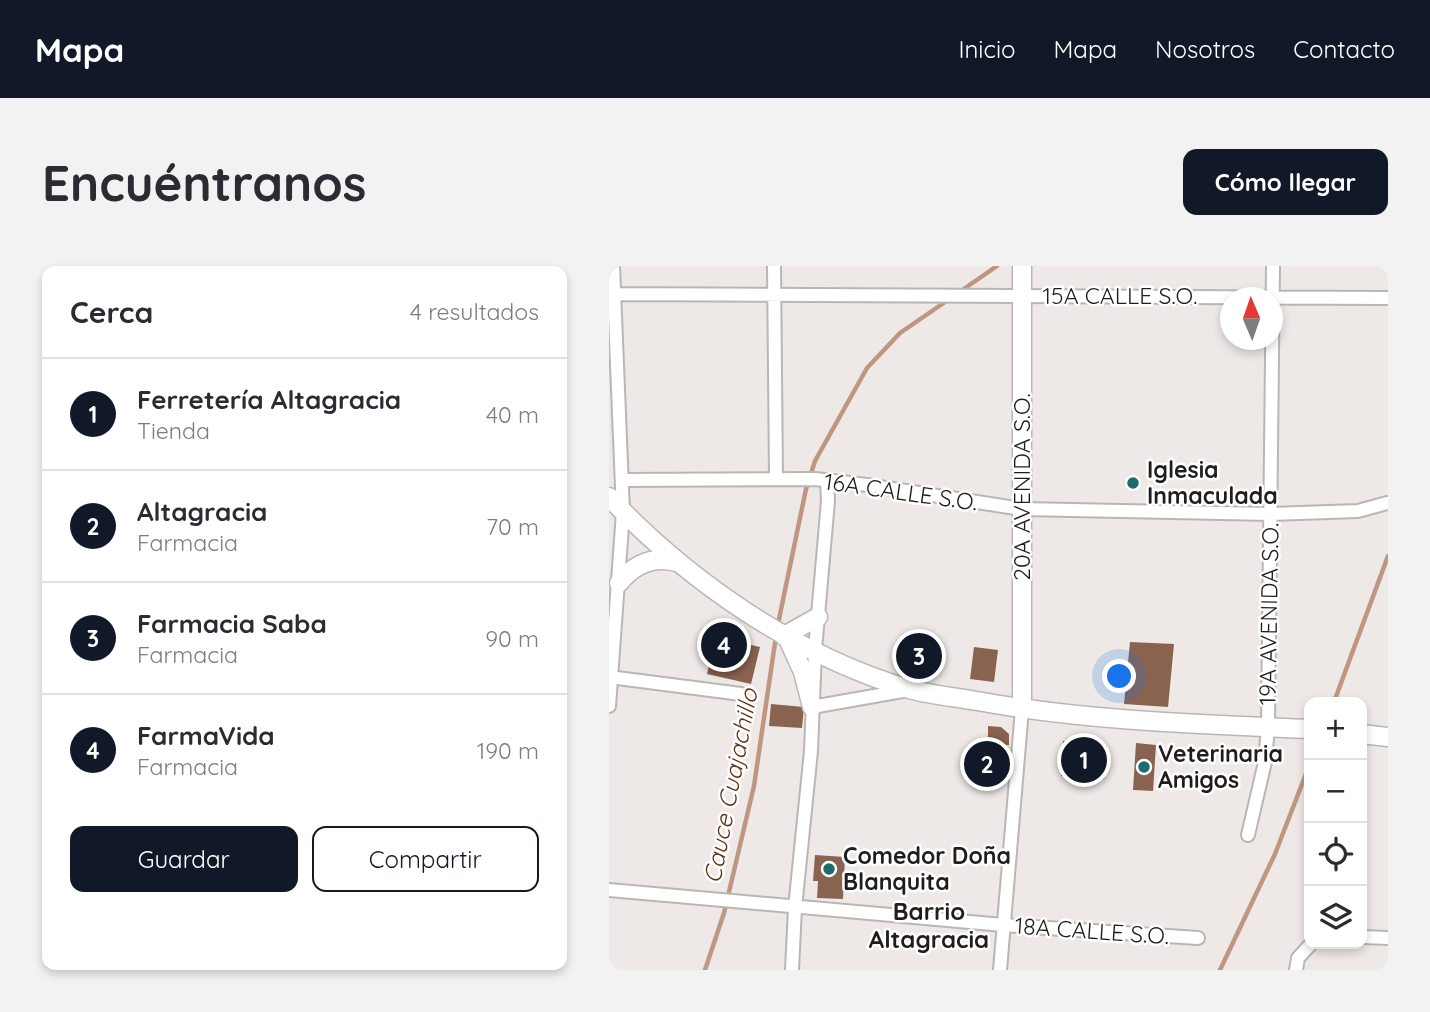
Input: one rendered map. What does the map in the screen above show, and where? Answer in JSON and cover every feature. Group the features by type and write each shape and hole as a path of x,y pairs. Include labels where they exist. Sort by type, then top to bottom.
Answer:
{"main road":[{"name":"20A AVENIDA S.O.","path":"1022,266 1022,709"},
{"path":"609,497 681,563 780,633 860,670 911,689 1022,709 1133,720 1304,729"},
{"path":"619,583 632,569 647,561 663,559 681,563"},
{"path":"780,633 818,617"},
{"path":"780,633 803,672 812,707"},
{"path":"1367,735 1388,737"}],"street":[{"path":"609,706 623,512 613,266"},
{"path":"774,266 776,478"},
{"name":"19A AVENIDA S.O.","path":"1273,266 1273,287"},
{"path":"613,294 774,295"},
{"name":"15A CALLE S.O.","path":"774,295 1220,297"},
{"name":"15A CALLE S.O.","path":"1283,297 1388,298"},
{"name":"19A AVENIDA S.O.","path":"1248,835 1262,774 1268,727 1273,350"},
{"name":"16A CALLE S.O.","path":"622,480 797,478 1022,509 1271,514 1358,511 1387,503"},
{"path":"792,970 795,908 811,751 815,650 828,501 821,480"},
{"path":"610,677 741,694"},
{"path":"812,707 911,689"},
{"path":"1000,970 1022,709"},
{"name":"18A CALLE S.O.","path":"609,890 1003,925 1198,938"},
{"path":"1367,937 1388,938"},
{"path":"1296,970 1298,958 1306,949"}],"building":[{"path":"716,637 760,647 751,684 707,674"},
{"path":"1130,642 1174,644 1168,707 1124,704"},
{"path":"974,647 998,650 994,682 970,679"},
{"path":"771,704 804,707 802,728 769,726"},
{"path":"988,726 1001,727 1009,734 1009,745 988,745"},
{"path":"1063,741 1107,745 1104,779 1061,776"},
{"name":"Veterinaria Amigos","path":"1136,743 1156,745 1153,791 1133,790"},
{"path":"973,755 1002,756 1002,773 972,772"},
{"name":"Comedor Doña Blanquita","path":"815,855 845,857 843,899 817,898 818,881 813,881"}],"waterway":[{"name":"Cauce Cuajachillo","path":"958,293 997,266"},
{"name":"Cauce Cuajachillo","path":"778,624 806,489 815,461 867,368 900,333 948,300"},
{"path":"1336,697 1388,556"},
{"name":"Cauce Cuajachillo","path":"705,970 724,913 754,786 776,636"},
{"path":"1220,970 1275,854 1304,779"}],"place":[{"name":"Iglesia Inmaculada","path":"1133,483"},
{"name":"FarmaVida","path":"724,645"},
{"name":"Farmacia Saba","path":"919,656"},
{"name":"Ferretería Altagracia","path":"1084,760"},
{"name":"Altagracia","path":"987,764"},
{"name":"Veterinaria Amigos","path":"1144,767"},
{"name":"Comedor Doña Blanquita","path":"829,869"}],"district":[{"name":"Barrio Altagracia","path":"929,926"}]}
